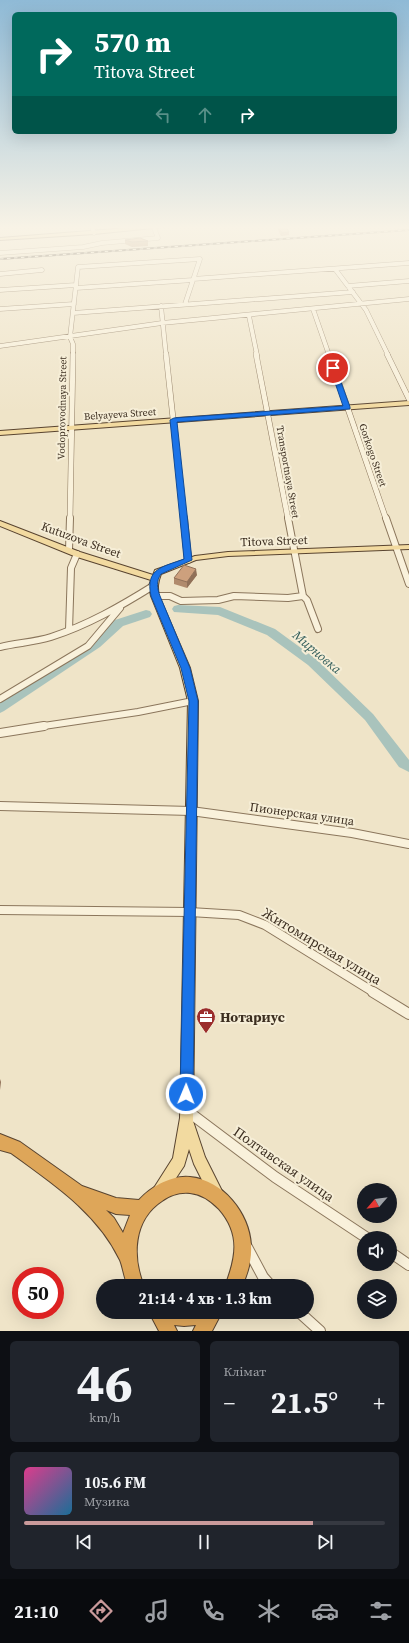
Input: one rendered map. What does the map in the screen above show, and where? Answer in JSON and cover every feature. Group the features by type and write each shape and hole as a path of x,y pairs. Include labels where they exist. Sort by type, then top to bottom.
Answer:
{"highway":[{"path":"0,1142 15,1147 78,1193 108,1224 128,1258"},
{"path":"132,1279 128,1258 131,1231 142,1208 158,1193 172,1187 188,1185 203,1188 218,1196 231,1211 240,1231 243,1253 237,1279"},
{"path":"78,1193 116,1206 142,1208"},
{"path":"162,1319 168,1331"},
{"path":"202,1331 209,1319"}],"main road":[{"name":"Belyayeva Street","path":"0,433 409,403"},
{"name":"Kutuzova Street","path":"0,523 69,550 154,587"},
{"name":"Titova Street","path":"154,587 158,572 188,560 228,554 409,547"},
{"path":"154,587 185,668 194,701 186,1114 184,1140 179,1161 158,1193"},
{"path":"186,1114 199,1159 218,1196"}],"street":[{"path":"0,290 48,288"},
{"name":"Vodoprovodnaya Street","path":"69,550 73,344 70,337 76,288"},
{"path":"185,304 190,288"},
{"path":"350,288 362,304 409,399"},
{"path":"73,313 185,304 239,302 353,292"},
{"path":"0,346 162,323 249,316 409,299"},
{"path":"0,309 74,304"},
{"path":"161,306 188,560"},
{"name":"Gorkogo Street","path":"313,309 409,584"},
{"name":"Transportnaya Street","path":"249,316 303,596 307,600 318,629"},
{"path":"70,630 71,568 77,554"},
{"path":"0,647 50,637 70,630 104,615 154,587 181,601 218,600 234,596 288,598 303,596"},
{"path":"0,699 88,646 124,603"},
{"path":"0,641 8,645"},
{"path":"0,733 138,712 194,701"},
{"name":"Пионерская улица","path":"0,806 191,811 352,833 409,844"},
{"name":"Житомирская улица","path":"0,910 190,912 239,915 265,925 409,1014"},
{"name":"Полтавская улица","path":"186,1114 332,1216 357,1232"},
{"path":"240,1231 265,1279"},
{"path":"397,1257 409,1265"},
{"path":"306,1319 320,1331"}],"building":[{"path":"184,565 196,569 187,582 174,578"}],"waterway":[{"name":"Мирновка","path":"178,609 220,611 271,632 312,662 369,717 404,763 409,767"},
{"name":"Мирновка","path":"0,708 96,644 119,623 146,614"}],"place":[{"name":"Нотариус","path":"206,1034"}],"route":[{"path":"186,1094 194,701 185,668 155,596 153,586 154,578 158,572 188,560 174,420 347,407 333,368"}]}
